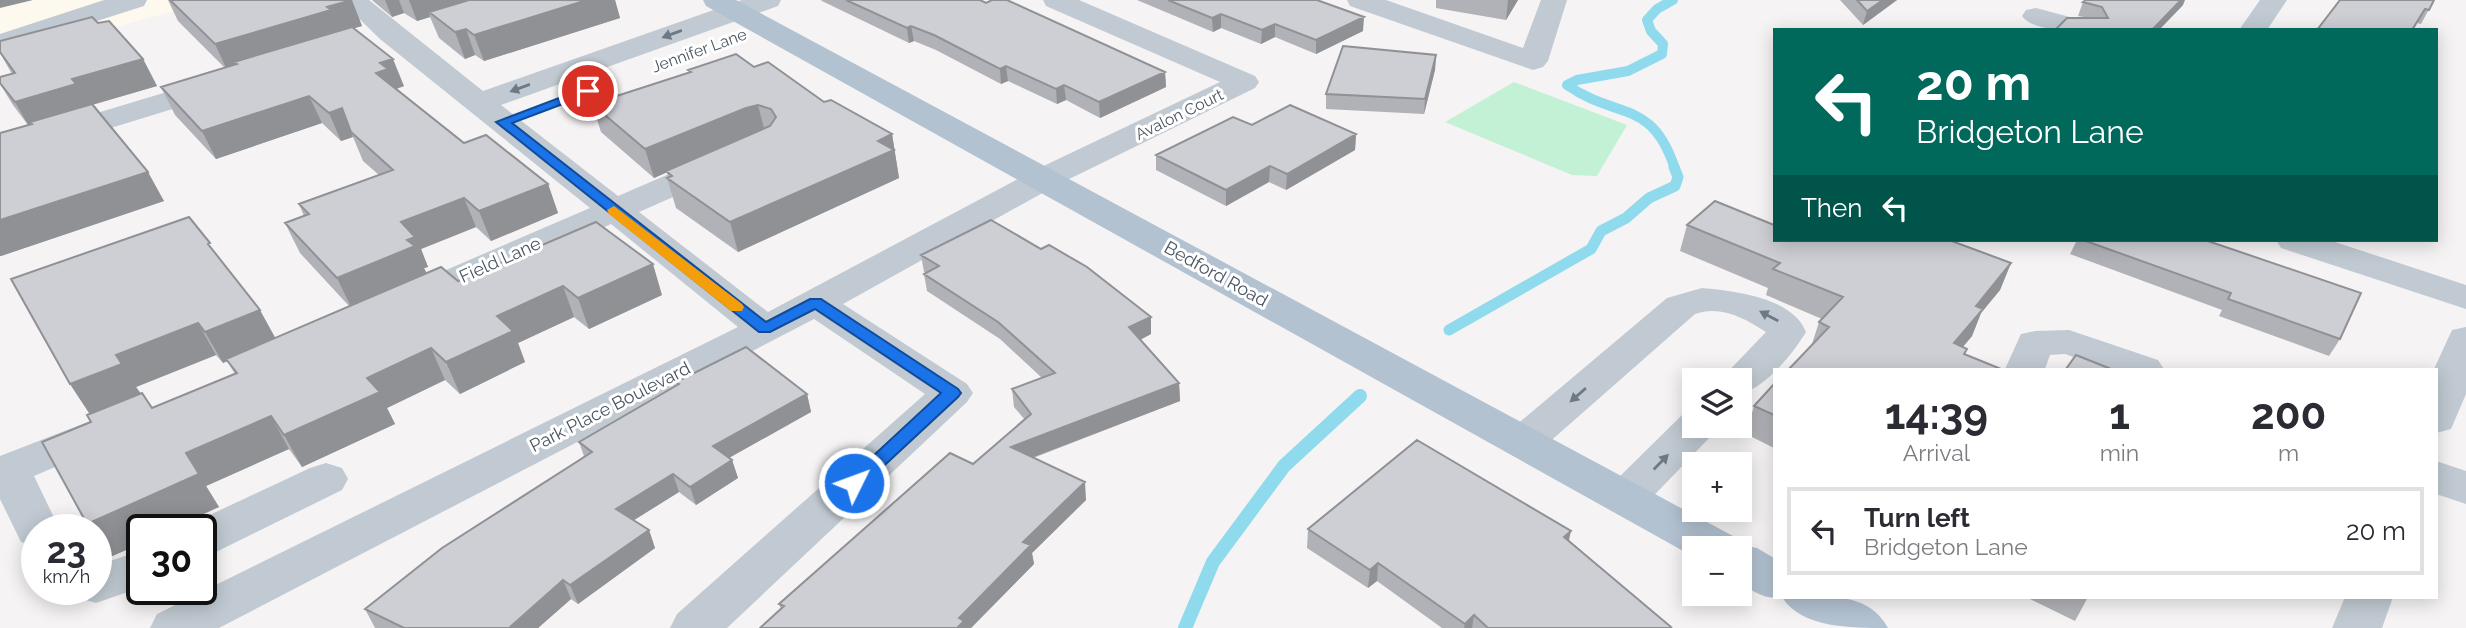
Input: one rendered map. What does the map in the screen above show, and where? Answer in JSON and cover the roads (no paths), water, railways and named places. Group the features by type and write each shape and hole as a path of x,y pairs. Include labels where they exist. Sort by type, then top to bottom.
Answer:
{"main road":[{"name":"Bedford Road","path":"746,9 1043,179 1694,536"},
{"path":"1752,568 1773,579"},
{"path":"1810,599 1863,628"}],"street":[{"path":"353,0 394,36 765,329"},
{"name":"Avalon Court","path":"1043,179 1244,82 1056,0"},
{"path":"1360,0 1533,61 1554,0"},
{"path":"2254,28 2274,0"},
{"path":"0,43 48,30 114,2"},
{"name":"Jennifer Lane","path":"491,112 607,57 746,9"},
{"name":"Jennifer Lane","path":"491,112 634,74 746,9"},
{"path":"2036,16 2079,28"},
{"name":"Jennifer Lane","path":"607,57 634,74"},
{"path":"0,152 247,76"},
{"name":"Field Lane","path":"372,316 752,150"},
{"name":"Park Place Boulevard","path":"175,628 816,303 1043,179"},
{"path":"2300,242 2466,298"},
{"path":"1523,442 1681,306 1702,299 1752,307 1784,326 1786,332 1783,337 1752,369"},
{"path":"695,628 952,393 816,303"},
{"path":"2438,414 2466,339"},
{"path":"2025,368 2035,344 2069,342 2141,368"},
{"path":"28,514 5,471 134,418"},
{"path":"1625,498 1683,438"},
{"path":"2438,478 2466,488"},
{"path":"217,531 326,479"},
{"path":"2357,628 2368,599"}],"waterway":[{"path":"1673,0 1657,9 1647,20 1651,31 1663,44 1662,54 1628,71 1577,80 1567,85 1585,96 1644,120 1666,146 1675,169"},
{"path":"1449,330 1591,249 1601,231 1626,218 1649,198 1675,186 1678,177 1674,167"},
{"path":"1185,628 1213,562 1284,466 1360,396"}]}
